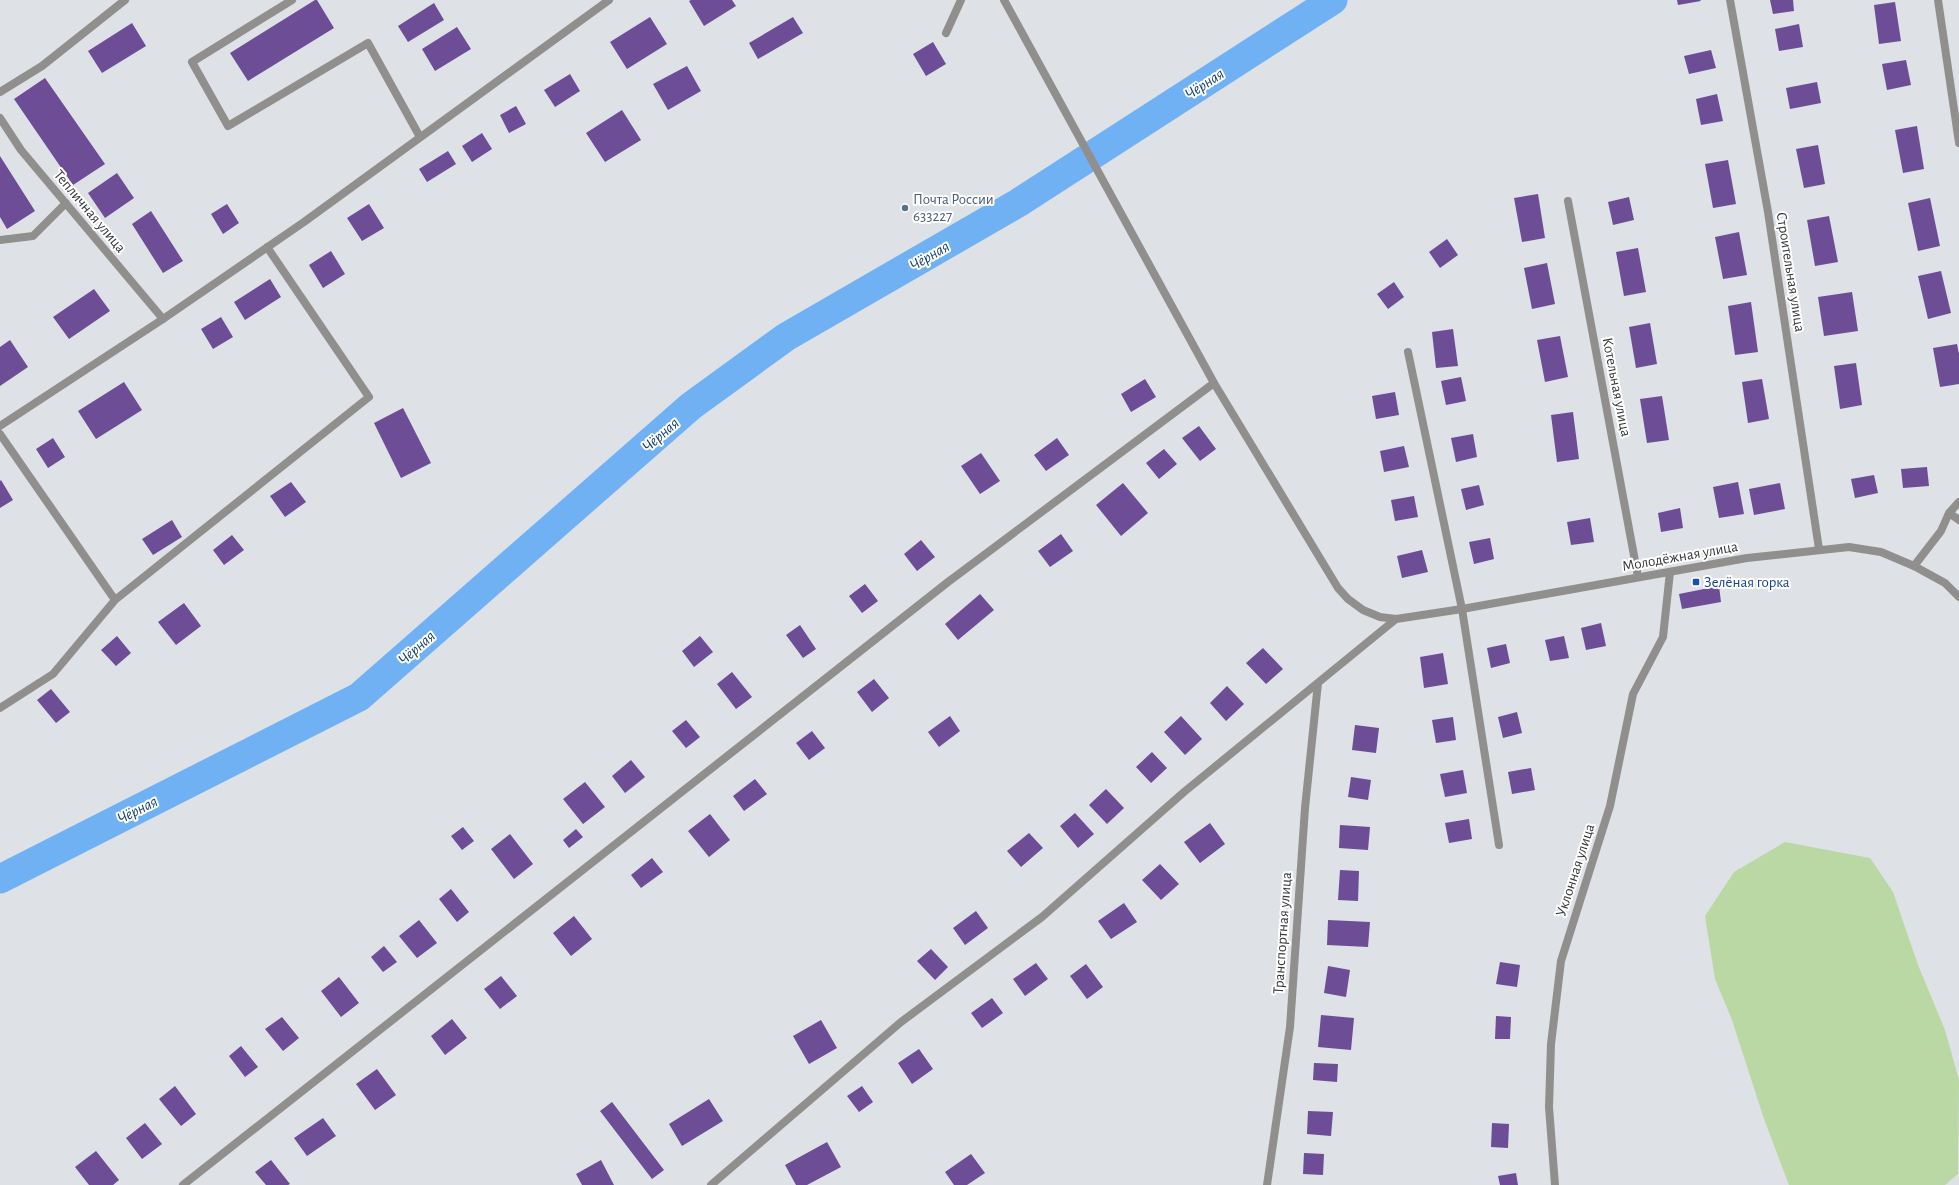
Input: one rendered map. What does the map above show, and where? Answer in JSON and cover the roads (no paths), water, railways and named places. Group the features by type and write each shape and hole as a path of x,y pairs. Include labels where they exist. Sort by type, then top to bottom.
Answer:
{"street":[{"path":"0,92 42,66 125,0"},
{"path":"292,0 192,62 228,126 368,43 420,138"},
{"path":"0,426 267,247 420,138 609,0"},
{"path":"946,33 961,0"},
{"path":"1004,0 1214,383 1338,588 1348,599 1363,610 1380,617 1396,619"},
{"name":"Строительная улица","path":"1730,0 1768,212 1819,549"},
{"path":"1938,0 1959,143"},
{"name":"Тепличная улица","path":"0,118 21,150 163,318"},
{"name":"Котельная улица","path":"1568,201 1638,577"},
{"path":"0,240 32,236 66,203"},
{"path":"0,708 53,674 115,600 369,397 267,247"},
{"path":"1408,352 1462,609 1499,845"},
{"path":"183,1185 942,587 1214,383"},
{"path":"0,434 115,600"},
{"path":"1914,566 1941,531 1949,513 1959,502"},
{"path":"1949,513 1959,520"},
{"name":"Молодёжная улица","path":"1396,619 1462,609 1747,558 1819,549 1849,547 1881,552 1914,566 1945,584 1959,597"},
{"name":"Уклонная улица","path":"1555,1185 1549,1107 1551,1044 1561,961 1610,806 1633,694 1663,637 1670,572"},
{"path":"711,1185 901,1022 1042,918 1184,792 1396,619"},
{"name":"Транспортная улица","path":"1267,1185 1290,1027 1305,808 1318,683"}],"waterway":[{"name":"Чёрная","path":"0,879 359,697 691,406 786,337 1018,203 1333,0"}],"place":[{"name":"Почта России 633227","path":"905,208"},
{"name":"Зелёная горка","path":"1696,582"}]}
